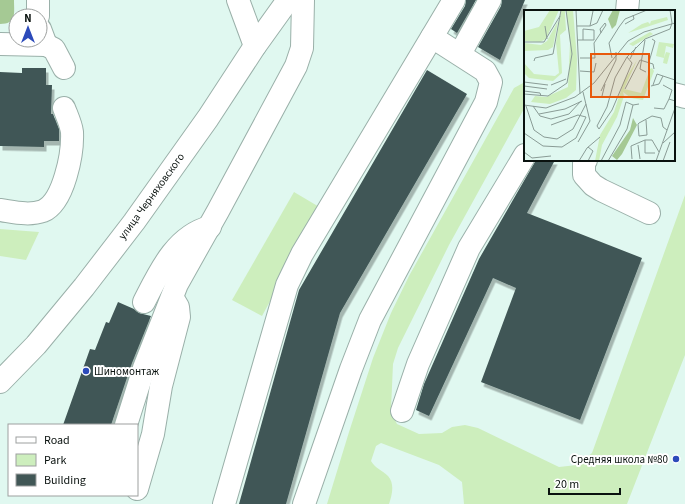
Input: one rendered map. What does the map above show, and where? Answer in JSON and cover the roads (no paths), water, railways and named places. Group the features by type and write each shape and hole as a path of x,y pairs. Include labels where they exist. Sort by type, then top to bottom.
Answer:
{"main road":[{"path":"238,0 255,46"},
{"name":"улица Черняховского","path":"0,382 36,345 84,287 134,222 208,118 255,46 288,0"},
{"path":"126,424 144,368 177,284 210,227 296,66 302,48 303,0"},
{"path":"224,504 287,285 302,254 454,0"},
{"path":"460,54 490,0"},
{"path":"627,10 628,0"},
{"path":"304,504 351,369 370,320 486,102 491,82 485,71 432,37"},
{"path":"48,42 54,49 64,68"},
{"path":"675,94 685,97"},
{"path":"0,210 25,214 44,211 55,201 65,181 72,131 64,108"},
{"path":"402,410 418,364 469,248 524,157"},
{"path":"585,161 584,175 593,185 649,213"},
{"path":"144,302 177,246 187,237 200,229 210,227"},
{"path":"138,486 153,434 161,386 179,317 178,307 171,299"}],"place":[{"name":"Шиномонтаж","path":"86,371"},
{"name":"Средняя школа №80","path":"676,459"}]}
